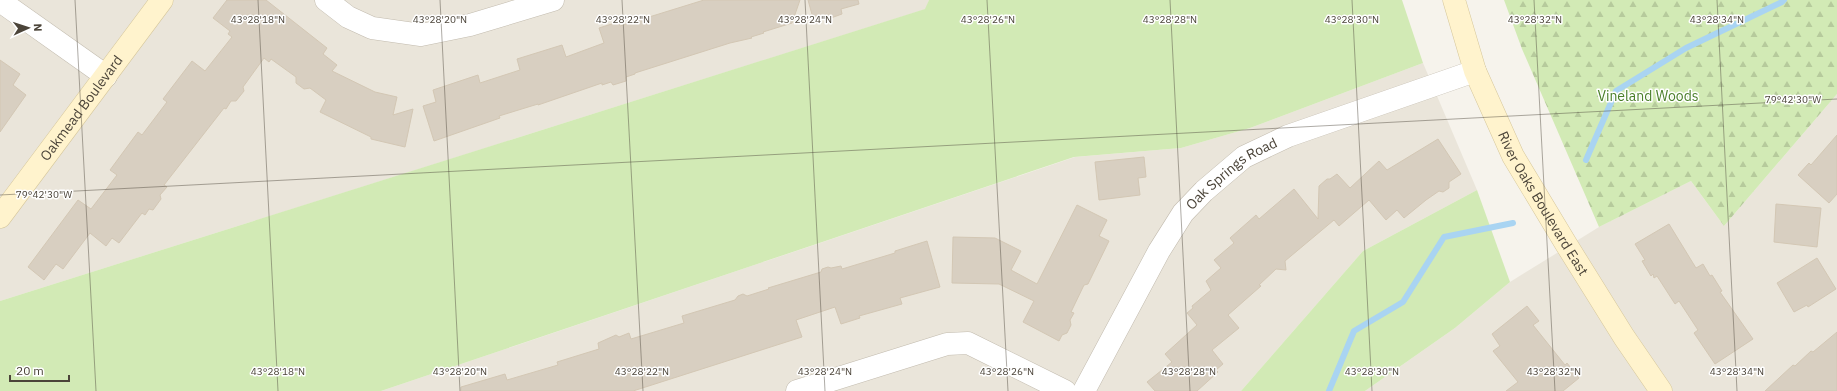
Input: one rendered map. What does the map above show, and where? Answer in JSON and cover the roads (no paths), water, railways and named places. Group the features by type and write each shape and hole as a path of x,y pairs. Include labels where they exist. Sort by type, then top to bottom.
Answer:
{"street":[{"path":"0,0 106,76"},
{"name":"Oakmead Boulevard","path":"0,217 162,0"},
{"path":"326,0 348,17 372,28 421,35 470,25 553,0"},
{"name":"River Oaks Boulevard East","path":"1454,0 1476,71 1517,162 1574,258 1624,337 1661,391"},
{"name":"Oak Springs Road","path":"1084,391 1158,251 1183,213 1204,191 1244,157 1288,136 1476,71"},
{"path":"797,391 947,344 968,343 1065,391"}],"waterway":[{"path":"1586,160 1616,91 1686,48 1784,0"},
{"path":"1329,391 1354,331 1403,302 1444,237 1513,223"}],"park label":[{"name":"Vineland Woods","path":"1648,96"}]}
